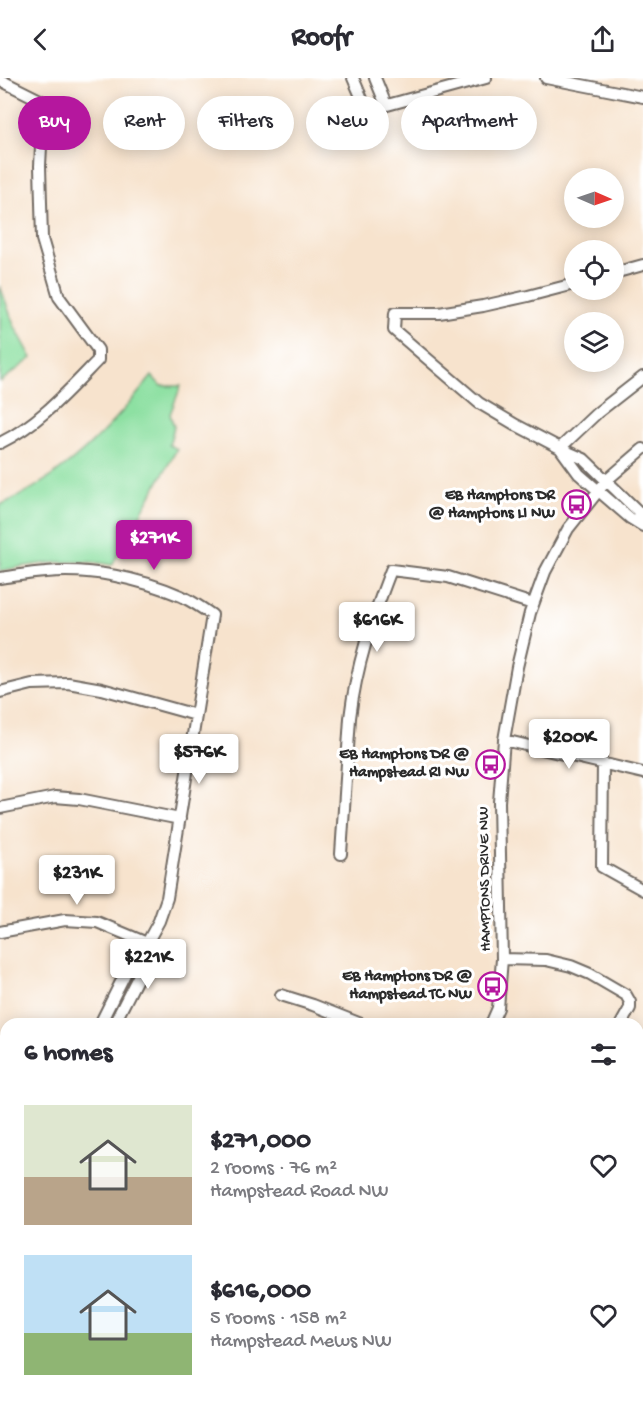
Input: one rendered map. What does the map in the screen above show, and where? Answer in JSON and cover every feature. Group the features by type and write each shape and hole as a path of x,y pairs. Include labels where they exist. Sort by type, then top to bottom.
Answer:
{"street":[{"path":"353,78 361,96"},
{"path":"375,78 382,96"},
{"path":"389,104 485,78"},
{"path":"546,78 583,81 643,97"},
{"path":"0,81 40,100 43,107 40,166 42,239 59,297 98,350 98,360 57,403 16,435 0,443"},
{"path":"624,270 643,265"},
{"path":"564,287 483,306 439,313 395,313 394,330 480,403 516,425 584,459 643,516"},
{"path":"560,448 597,413 643,377"},
{"path":"560,448 579,474 630,518 643,526"},
{"name":"HAMPTONS DRIVE NW","path":"494,1018 498,1008 502,959 499,802 504,740 517,667 533,604 545,572 568,529 607,480 643,449"},
{"path":"341,855 352,696 367,635 391,570 448,577 533,604"},
{"path":"0,578 45,572 80,572 116,576 182,596 213,615 167,898 159,921 147,943 129,966 103,1018"},
{"path":"0,692 32,684 68,683 102,689 196,715"},
{"path":"504,740 643,773"},
{"path":"603,763 602,867 643,890"},
{"path":"0,808 55,797 79,799 180,819"},
{"path":"0,932 65,920 97,922 147,943"},
{"path":"117,1018 142,969 147,943"},
{"path":"502,959 546,960 571,966 590,974 626,995 630,1008 624,1018"},
{"path":"281,995 346,1018"}],"green space":[{"path":"0,286 14,325 32,358 0,382"},
{"path":"152,376 161,386 181,386 170,414 174,427 169,445 177,449 112,565 56,562 0,571 0,505 45,481 84,450 119,415"}],"place":[{"name":"EB Hamptons DR @ Hamptons LI NW","path":"576,505"},
{"name":"EB Hamptons DR @ Hampstead RI NW","path":"490,764"},
{"name":"EB Hamptons DR @ Hampstead TC NW","path":"493,986"}]}
